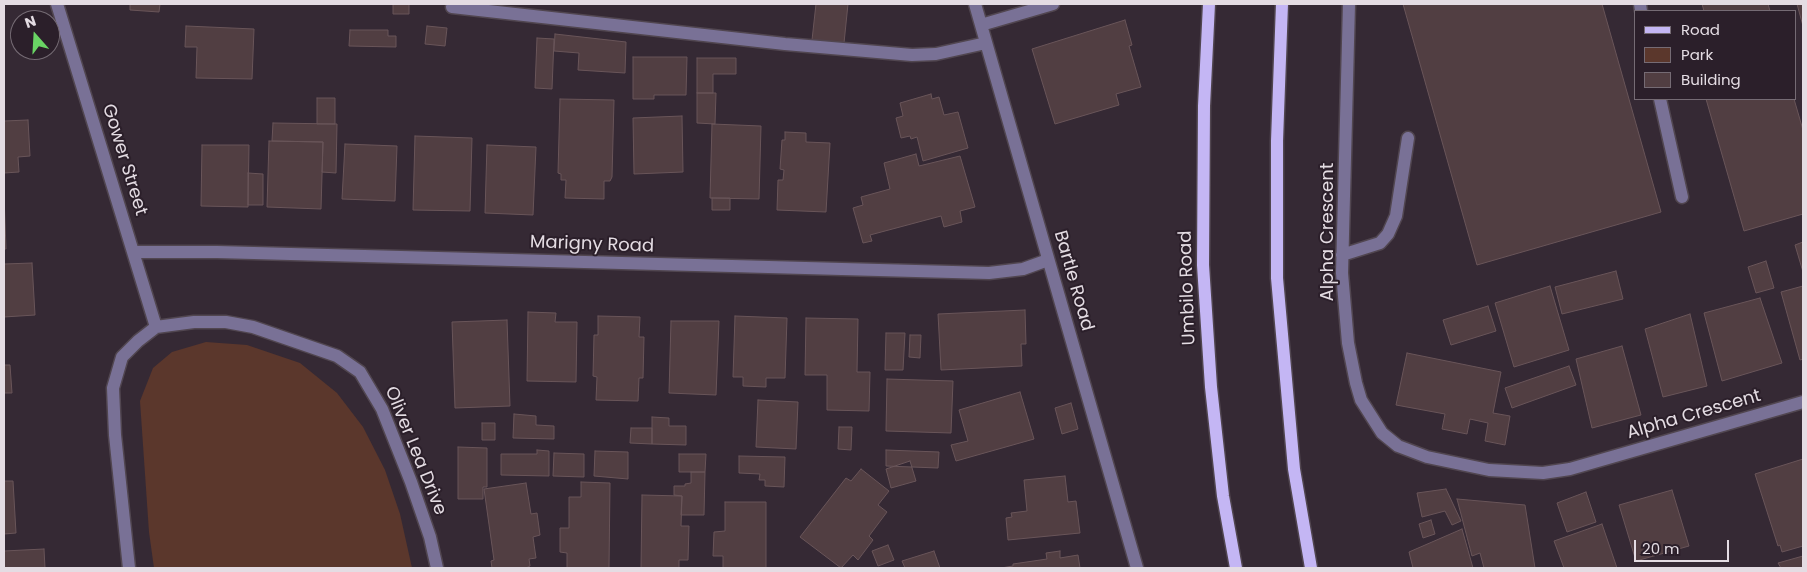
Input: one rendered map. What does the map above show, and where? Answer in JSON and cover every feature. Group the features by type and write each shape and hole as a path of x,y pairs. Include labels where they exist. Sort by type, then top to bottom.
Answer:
{"main road":[{"name":"Umbilo Road","path":"1209,4 1204,106 1203,265 1211,387 1223,496 1236,568"},
{"path":"1282,4 1277,141 1277,278 1294,468 1311,568"}],"street":[{"name":"Gower Street","path":"57,4 156,327"},
{"name":"Bartle Road","path":"975,4 1137,568"},
{"path":"981,25 1053,4"},
{"name":"Alpha Crescent","path":"1349,4 1342,255 1348,343 1361,400 1382,433 1398,446 1427,457 1489,470 1543,473 1570,469 1803,402"},
{"path":"452,7 785,44 912,55 936,54 986,42"},
{"path":"1660,100 1682,197"},
{"path":"1342,255 1380,243 1388,234 1396,216 1408,138"},
{"name":"Marigny Road","path":"134,252 217,252 989,273 1023,269 1048,260"},
{"name":"Oliver Lea Drive","path":"156,327 194,322 226,322 253,327 337,356 352,366 366,381 382,408 420,505 437,568"},
{"path":"129,568 115,435 113,388 122,357 134,344 156,327"}],"green space":[{"path":"206,342 247,345 300,363 337,393 363,427 385,470 400,514 412,568 154,568 149,532 140,401 153,368 172,352"}],"building":[{"path":"130,4 160,4 159,12 130,10"},
{"path":"393,4 409,4 409,14 393,14"},
{"path":"816,4 848,4 844,43 812,40"},
{"path":"1403,4 1602,4 1661,212 1477,265"},
{"path":"1702,4 1768,4 1770,10 1704,10"},
{"path":"1797,4 1803,4 1803,26"},
{"path":"1125,20 1132,45 1129,46 1141,87 1116,94 1119,105 1055,124 1032,49"},
{"path":"186,26 254,29 252,79 196,78 197,47 185,47"},
{"path":"427,26 447,28 445,46 425,44"},
{"path":"350,30 388,30 388,36 396,36 396,47 349,46"},
{"path":"555,34 626,42 625,73 578,70 579,53 554,51"},
{"path":"537,38 554,39 552,89 535,88"},
{"path":"633,57 687,57 686,95 654,95 654,99 633,99"},
{"path":"697,58 736,58 736,74 713,74 713,93 697,93"},
{"path":"697,93 716,93 715,124 697,123"},
{"path":"931,94 932,99 939,97 944,115 958,112 968,148 923,161 917,137 911,139 910,136 901,138 896,118 903,116 900,103"},
{"path":"317,98 335,98 335,124 317,124"},
{"path":"560,99 614,100 612,177 610,181 604,181 604,199 565,198 566,180 561,180 561,174 558,173"},
{"path":"1706,100 1794,100 1803,130 1803,214 1744,231"},
{"path":"682,116 683,172 634,174 633,118"},
{"path":"28,120 30,156 18,157 19,172 4,173 4,121"},
{"path":"273,123 337,124 336,173 322,172 323,142 272,141"},
{"path":"712,124 761,126 759,199 710,198"},
{"path":"785,132 806,133 806,142 830,143 826,212 777,210 778,180 783,180 784,170 780,169 782,140 785,140"},
{"path":"415,136 472,138 470,211 413,210"},
{"path":"269,141 323,142 321,209 267,207"},
{"path":"345,144 397,146 395,201 342,199"},
{"path":"202,145 249,145 248,207 201,206"},
{"path":"487,145 536,147 533,215 485,213"},
{"path":"916,154 919,166 960,156 975,207 960,211 962,222 944,227 941,216 870,235 872,241 863,243 853,208 863,205 861,197 890,189 884,163"},
{"path":"248,173 263,174 263,205 248,205"},
{"path":"4,195 6,249 4,249"},
{"path":"712,198 730,198 730,210 712,210"},
{"path":"1803,242 1803,272 1795,245"},
{"path":"1766,261 1774,288 1756,293 1748,267"},
{"path":"32,263 35,315 4,317 4,264"},
{"path":"1616,271 1623,299 1562,314 1555,287"},
{"path":"1550,286 1569,350 1514,367 1495,303"},
{"path":"1803,286 1803,359 1800,360 1781,292"},
{"path":"1760,298 1782,363 1722,381 1704,313"},
{"path":"1488,306 1496,331 1451,345 1443,320"},
{"path":"1025,310 1026,344 1021,344 1022,366 941,370 938,314"},
{"path":"528,312 556,313 555,322 577,322 576,382 527,381"},
{"path":"1690,314 1707,386 1663,397 1645,329"},
{"path":"598,316 640,317 639,337 644,337 643,378 639,378 638,401 596,400 597,377 593,376 594,335 598,335"},
{"path":"735,316 787,318 785,378 766,378 766,387 743,386 743,377 733,377"},
{"path":"806,318 858,319 857,372 870,372 869,411 827,410 827,375 805,375"},
{"path":"507,320 510,406 455,408 452,322"},
{"path":"671,321 719,321 716,395 669,393"},
{"path":"886,333 905,333 903,370 885,370"},
{"path":"910,335 921,335 920,358 909,357"},
{"path":"1622,346 1641,415 1592,428 1576,359"},
{"path":"1407,353 1501,372 1493,413 1510,416 1505,445 1485,441 1488,423 1470,419 1467,434 1442,429 1445,414 1396,405"},
{"path":"4,365 10,365 12,393 4,393"},
{"path":"1569,366 1576,385 1512,408 1505,388"},
{"path":"887,379 953,381 951,433 886,431"},
{"path":"1020,392 1034,439 956,461 951,445 968,441 959,410"},
{"path":"758,400 798,402 796,449 756,447"},
{"path":"1071,403 1078,429 1062,434 1055,408"},
{"path":"514,414 536,416 536,425 554,426 554,439 513,438"},
{"path":"652,417 669,418 669,426 686,426 686,445 652,444"},
{"path":"482,423 495,423 495,440 482,440"},
{"path":"839,427 852,427 851,450 838,449"},
{"path":"631,428 652,428 652,444 630,443"},
{"path":"458,447 487,448 487,487 483,487 483,499 458,499"},
{"path":"537,450 549,451 549,476 501,475 501,454 537,454"},
{"path":"886,450 939,452 938,468 886,466"},
{"path":"595,451 628,452 628,479 594,476"},
{"path":"554,453 584,454 584,477 553,476"},
{"path":"679,454 706,454 705,472 679,472"},
{"path":"739,456 785,457 784,487 765,486 765,480 759,480 760,474 739,473"},
{"path":"1803,459 1803,546 1782,552 1780,545 1778,546 1755,474"},
{"path":"910,461 916,481 891,488 886,469"},
{"path":"861,469 889,491 878,505 887,512 869,536 873,540 858,560 853,555 841,568 800,537 846,478 851,481"},
{"path":"691,472 705,472 704,515 681,515 682,496 674,495 674,486 685,486 685,484 691,483"},
{"path":"1065,476 1068,502 1076,501 1080,533 1008,540 1006,518 1012,517 1011,513 1027,511 1024,480"},
{"path":"4,481 13,481 16,533 4,534"},
{"path":"581,482 610,483 609,568 567,568 567,553 560,552 560,528 569,528 569,497 581,497"},
{"path":"526,483 531,514 537,513 540,535 533,537 536,558 529,559 530,566 526,568 492,568 491,561 494,560 484,489"},
{"path":"1446,489 1461,521 1452,525 1445,511 1422,517 1417,493"},
{"path":"1672,490 1689,546 1636,561 1619,505"},
{"path":"1586,492 1596,522 1567,532 1557,503"},
{"path":"642,495 682,496 681,526 689,526 688,560 679,560 679,568 641,568"},
{"path":"1457,499 1525,505 1535,568 1484,568 1480,553 1472,556"},
{"path":"725,502 766,502 766,568 723,568 723,556 713,556 714,532 725,531"},
{"path":"1431,520 1435,534 1423,538 1419,524"},
{"path":"1602,524 1617,568 1564,568 1554,541"},
{"path":"1462,529 1473,568 1413,568 1409,552"},
{"path":"888,545 894,560 878,566 872,551"},
{"path":"44,549 45,568 4,568 4,551"},
{"path":"934,551 940,568 905,568 902,561"},
{"path":"1060,551 1060,558 1078,555 1080,568 1001,568 1013,566 1013,564 1047,559 1046,553"},
{"path":"1803,556 1803,568 1781,568 1778,563"}]}
